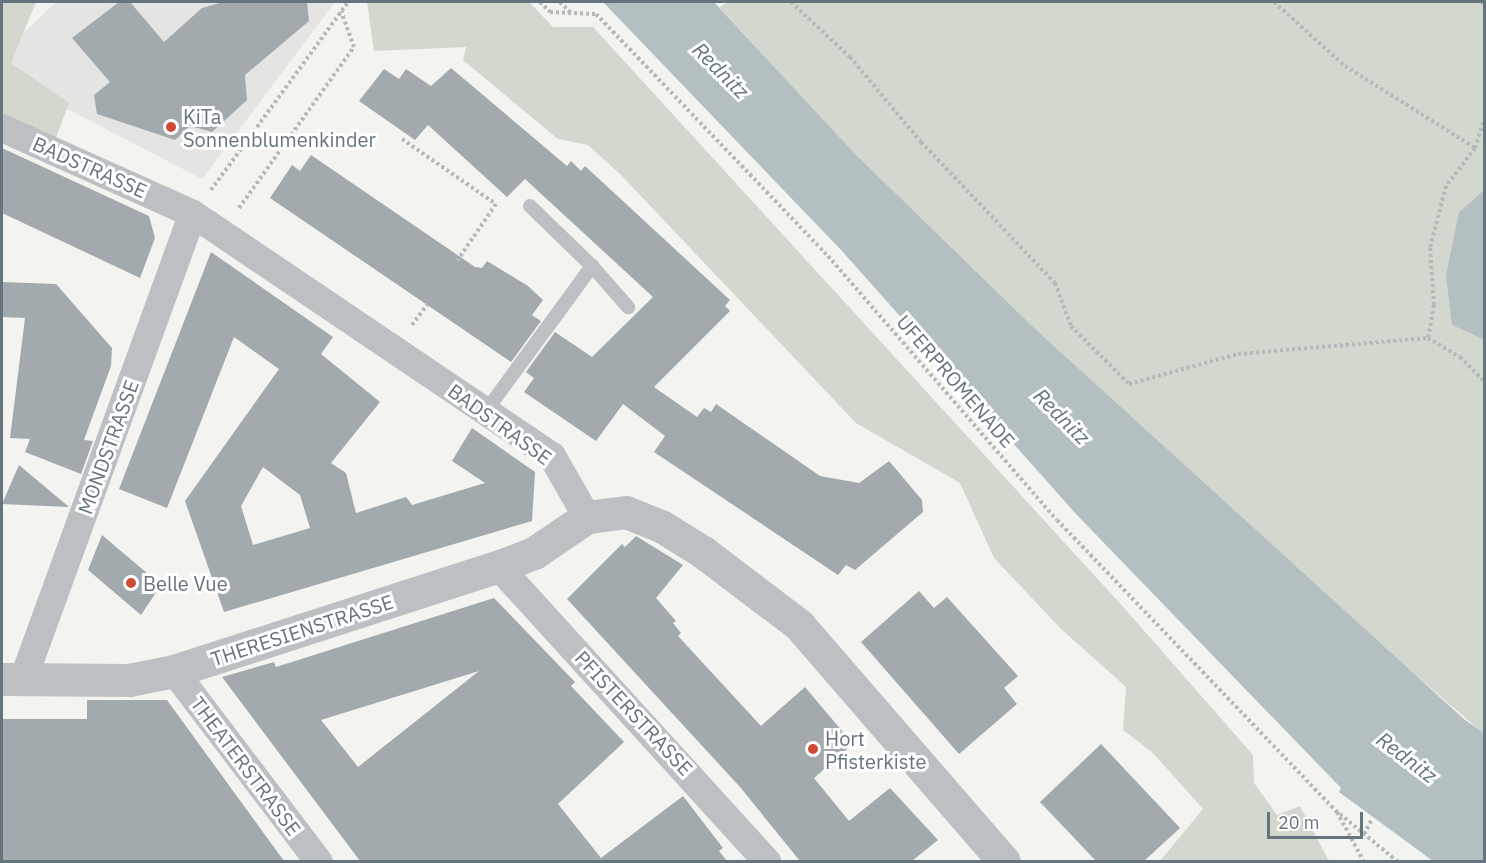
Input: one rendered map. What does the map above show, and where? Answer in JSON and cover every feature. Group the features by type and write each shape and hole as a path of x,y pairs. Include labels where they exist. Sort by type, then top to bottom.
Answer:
{"street":[{"name":"BADSTRASSE","path":"2,128 193,214 552,456 587,517"},
{"name":"MONDSTRASSE","path":"12,679 193,214"},
{"path":"587,517 626,512 661,526 771,601 799,625 1004,861"},
{"name":"THERESIENSTRASSE","path":"12,679 129,680 174,671 498,567 534,553 587,517"},
{"name":"PFISTERSTRASSE","path":"498,567 767,861"},
{"name":"THEATERSTRASSE","path":"174,671 319,861"}],"lane":[{"path":"530,206 592,266 628,307"},
{"path":"486,411 592,266"}],"path":[{"path":"193,214 348,2"},
{"name":"UFERPROMENADE","path":"540,2 550,12 596,14 828,256 1057,520 1337,812 1398,861"},
{"path":"560,2 571,13"},
{"path":"791,2 850,57 921,142 1055,283 1071,326 1129,384 1238,354 1428,338 1460,357 1485,381"},
{"path":"1274,2 1346,66 1475,148"},
{"path":"221,233 354,47 341,11"},
{"path":"1428,338 1434,305 1430,248 1446,186 1475,148 1485,122"},
{"path":"402,140 496,204 457,261"},
{"name":"UFERPROMENADE","path":"1337,812 1364,861"},
{"path":"1364,834 1372,819"}],"shaded area":[{"path":"2,2 36,2 11,63 69,103 56,138 2,114"},
{"name":"KiTa Sonnenblumenkinder","path":"56,2 335,2 202,179 2,75 2,54"},
{"path":"367,2 529,2 553,27 593,27 1126,610 1253,755 1254,783 1277,815 1300,806 1329,861 1160,861 1203,809 1152,752 1123,730 1126,687 1060,628 994,558 960,483 856,423 621,175 588,145 558,139 463,60 466,47 374,51"},
{"path":"729,2 1484,2 1484,190 1459,212 1452,325 1484,340 1484,734 1315,588 1034,330 854,154 719,7"}],"water":[{"name":"Rednitz","path":"603,2 714,2 855,154 1035,329 1465,720 1484,733 1484,861 1433,861 1339,792 1341,788 1076,514 842,251"},
{"path":"1484,190 1484,340 1452,325 1446,276 1459,212"}],"building":[{"path":"119,2 130,2 164,42 202,8 223,2 307,2 309,21 245,75 247,100 212,132 190,126 175,140 97,114 94,95 110,82 72,38"},
{"path":"451,68 567,166 571,161 581,171 585,166 730,300 725,306 730,311 654,387 697,417 704,408 711,412 716,404 820,476 859,483 889,461 922,500 923,512 855,570 846,565 838,575 654,452 665,436 623,404 596,441 524,392 534,378 526,372 555,332 592,357 653,297 525,179 507,197 428,125 415,140 359,101 384,69 399,79 406,69 431,86"},
{"path":"2,148 149,216 155,238 140,278 2,213"},
{"path":"311,155 475,267 482,268 487,261 528,286 543,300 532,315 541,321 511,362 270,198 292,165 300,171"},
{"path":"211,252 333,337 321,354 380,402 331,463 346,473 356,513 406,497 412,505 485,483 452,461 472,428 535,472 532,521 224,612 185,501 279,369 234,337 167,508 119,489","holes":["263,467 300,495 310,528 253,545 241,506"]},
{"path":"2,282 56,284 112,348 111,366 84,440 93,441 81,474 25,452 30,439 10,438 25,318 2,317"},
{"path":"19,465 69,507 2,504"},
{"path":"102,535 161,585 141,615 88,570"},
{"path":"636,536 683,565 656,598 676,621 673,623 681,633 678,636 761,726 805,687 853,744 814,778 849,821 890,788 938,840 912,861 800,861 740,787 567,599 622,544 625,547"},
{"path":"919,591 934,608 947,597 1018,676 1004,688 1017,704 959,754 861,642"},
{"path":"494,598 575,682 571,686 624,742 558,804 601,858 683,796 723,848 719,851 727,861 360,861 222,677 274,662 276,667","holes":["479,671 358,767 321,720"]},
{"path":"87,700 167,700 284,861 2,861 2,719 87,719"},
{"path":"1101,744 1180,828 1144,861 1096,861 1040,802"}],"place":[{"name":"KiTa Sonnenblumenkinder","path":"171,127"},
{"name":"Belle Vue","path":"131,583"},
{"name":"Hort Pfisterkiste","path":"813,749"}]}
